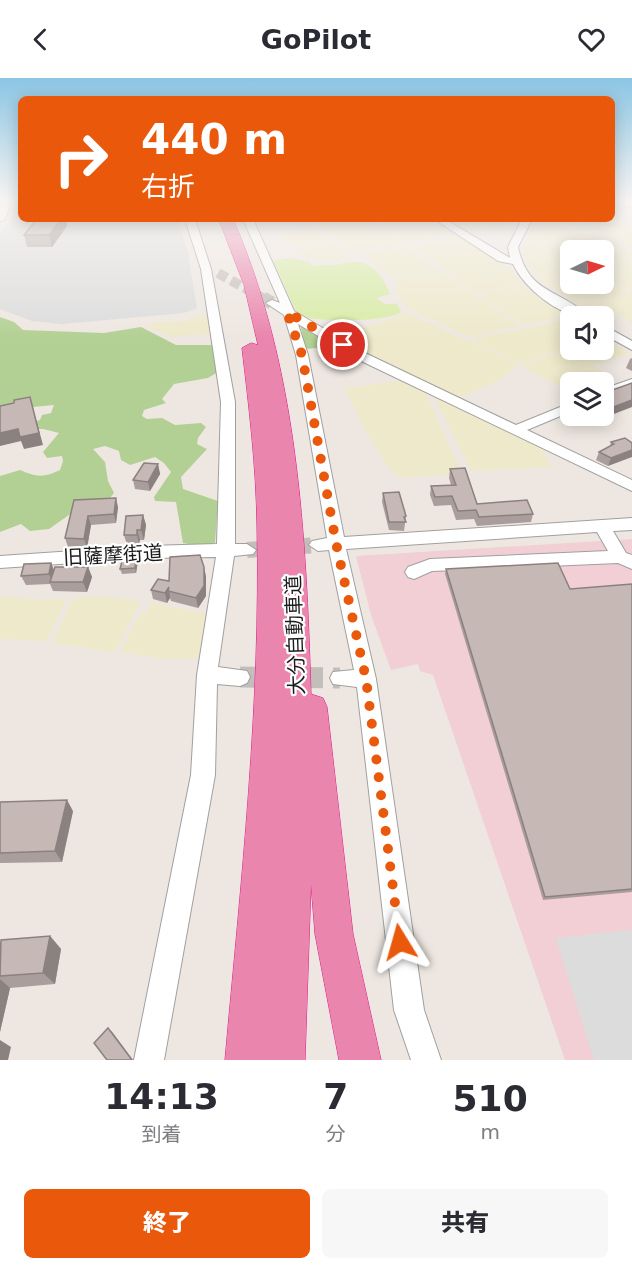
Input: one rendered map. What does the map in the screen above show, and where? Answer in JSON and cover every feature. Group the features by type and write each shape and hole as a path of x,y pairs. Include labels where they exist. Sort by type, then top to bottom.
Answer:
{"highway":[{"name":"大分自動車道","path":"223,247 247,323 256,379 267,510 270,603 267,731 246,1060"},
{"name":"大分自動車道","path":"237,247 248,274 316,548 297,727 284,1060"},
{"path":"316,548 306,649 334,934 360,1060"}],"street":[{"path":"149,1060 203,776 207,675 226,550 228,402 212,271 202,247"},
{"path":"261,247 282,294 302,355 316,548 353,679 409,1010 426,1060"},
{"path":"483,247 502,259 516,262"},
{"path":"513,247 516,262 531,282 567,306"},
{"path":"272,303 361,356 632,486"},
{"path":"614,335 632,346"},
{"path":"614,390 632,383"},
{"path":"514,430 560,411"},
{"path":"316,548 632,524"},
{"path":"602,526 626,560"},
{"name":"旧薩摩街道","path":"0,562 148,552 247,550"},
{"path":"414,572 430,565 626,560"},
{"path":"207,675 240,677"}],"shaded area":[{"path":"0,247 186,247 197,308 184,313 62,324 32,321 0,309"},
{"path":"313,247 338,247 350,257 330,263 313,257 307,259 296,250"},
{"path":"345,247 384,247 352,253"},
{"path":"407,247 441,272 398,281 360,254"},
{"path":"413,247 477,247 508,267 521,283 476,293"},
{"path":"525,247 553,247 560,251 560,275 549,278 560,276 560,293 539,280 523,254"},
{"path":"614,247 622,247 632,252 632,259 614,263"},
{"path":"632,260 632,291 614,280 614,264"},
{"path":"444,272 520,326 469,337 407,308 395,289 398,282"},
{"path":"614,282 632,293 632,323 619,315 614,316 614,306 580,306 561,294 614,294"},
{"path":"522,284 560,311 560,317 522,325 478,294"},
{"path":"405,312 519,364 500,380 456,399 334,337 391,319"},
{"path":"204,315 210,318 212,334 170,337 149,327 150,324 158,322 178,322"},
{"path":"560,320 560,351 521,363 470,340"},
{"path":"614,344 630,353 614,358"},
{"path":"560,352 560,360 608,360 593,365 603,372 560,372 560,386 520,366"},
{"path":"408,380 424,389 462,473 400,478 387,466 362,425 345,388"},
{"path":"432,393 540,445 552,467 471,471"},
{"path":"632,539 632,1060 565,1060 433,675 420,671 418,664 391,670 371,615 356,556"},
{"path":"0,596 45,600 66,599 47,641 0,639"},
{"path":"90,596 138,600 138,606 115,652 52,643 72,600"},
{"path":"151,603 209,614 202,658 163,659 120,652 140,613 145,614"},
{"path":"632,930 632,1060 594,1060 556,938"}],"green space":[{"path":"289,258 309,262 312,266 349,262 365,264 382,278 390,294 377,299 385,304 397,304 401,312 393,316 368,319 338,320 301,317 273,261"},
{"path":"0,317 14,322 23,330 104,333 141,327 176,345 213,345 218,372 208,378 174,384 162,399 166,403 144,410 142,416 147,419 162,418 175,425 201,423 206,427 198,438 197,444 207,449 181,477 183,489 218,501 215,543 203,547 183,543 176,502 155,501 154,497 171,472 164,463 155,457 130,465 121,460 119,451 105,446 93,449 105,462 108,481 114,493 107,502 76,510 49,529 30,531 21,524 0,532 0,476 20,470 35,475 45,475 60,470 63,461 62,456 47,458 43,452 59,433 30,429 32,423 40,420 42,415 51,413 54,405 22,408 0,419"},
{"path":"300,322 340,346 305,349"}],"building":[{"path":"632,383 632,400 614,407 614,389"},
{"path":"30,397 39,433 20,437 18,429 0,433 0,406"},
{"path":"625,438 632,443 632,450 611,458 599,452 614,444 611,442"},
{"path":"144,463 158,464 148,482 133,480"},
{"path":"465,468 477,504 527,500 533,514 479,517 476,510 458,511 452,496 435,497 431,486 456,485 450,469"},
{"path":"399,492 406,522 389,522 383,493"},
{"path":"116,498 114,514 88,516 84,539 65,538 74,500"},
{"path":"143,515 141,530 137,530 137,535 124,535 126,516"},
{"path":"200,555 204,567 204,586 196,598 168,591 169,587 165,593 151,590 158,579 169,581 170,557"},
{"path":"136,556 135,568 120,569 123,557"},
{"path":"51,563 49,574 21,576 24,564"},
{"path":"558,563 570,589 632,584 632,889 545,897 446,569"},
{"path":"55,567 88,567 83,582 50,582"},
{"path":"67,800 55,851 0,853 0,802"},
{"path":"50,936 43,973 0,976 1,940"},
{"path":"108,1028 132,1060 107,1060 94,1043"}],"tunnel":[{"path":"218,273 266,300"},
{"path":"263,298 272,303"},
{"path":"247,550 318,545"},
{"path":"240,677 340,678"}],"route":[{"path":"343,345 287,312 302,355 336,543 366,679 400,942"}]}
